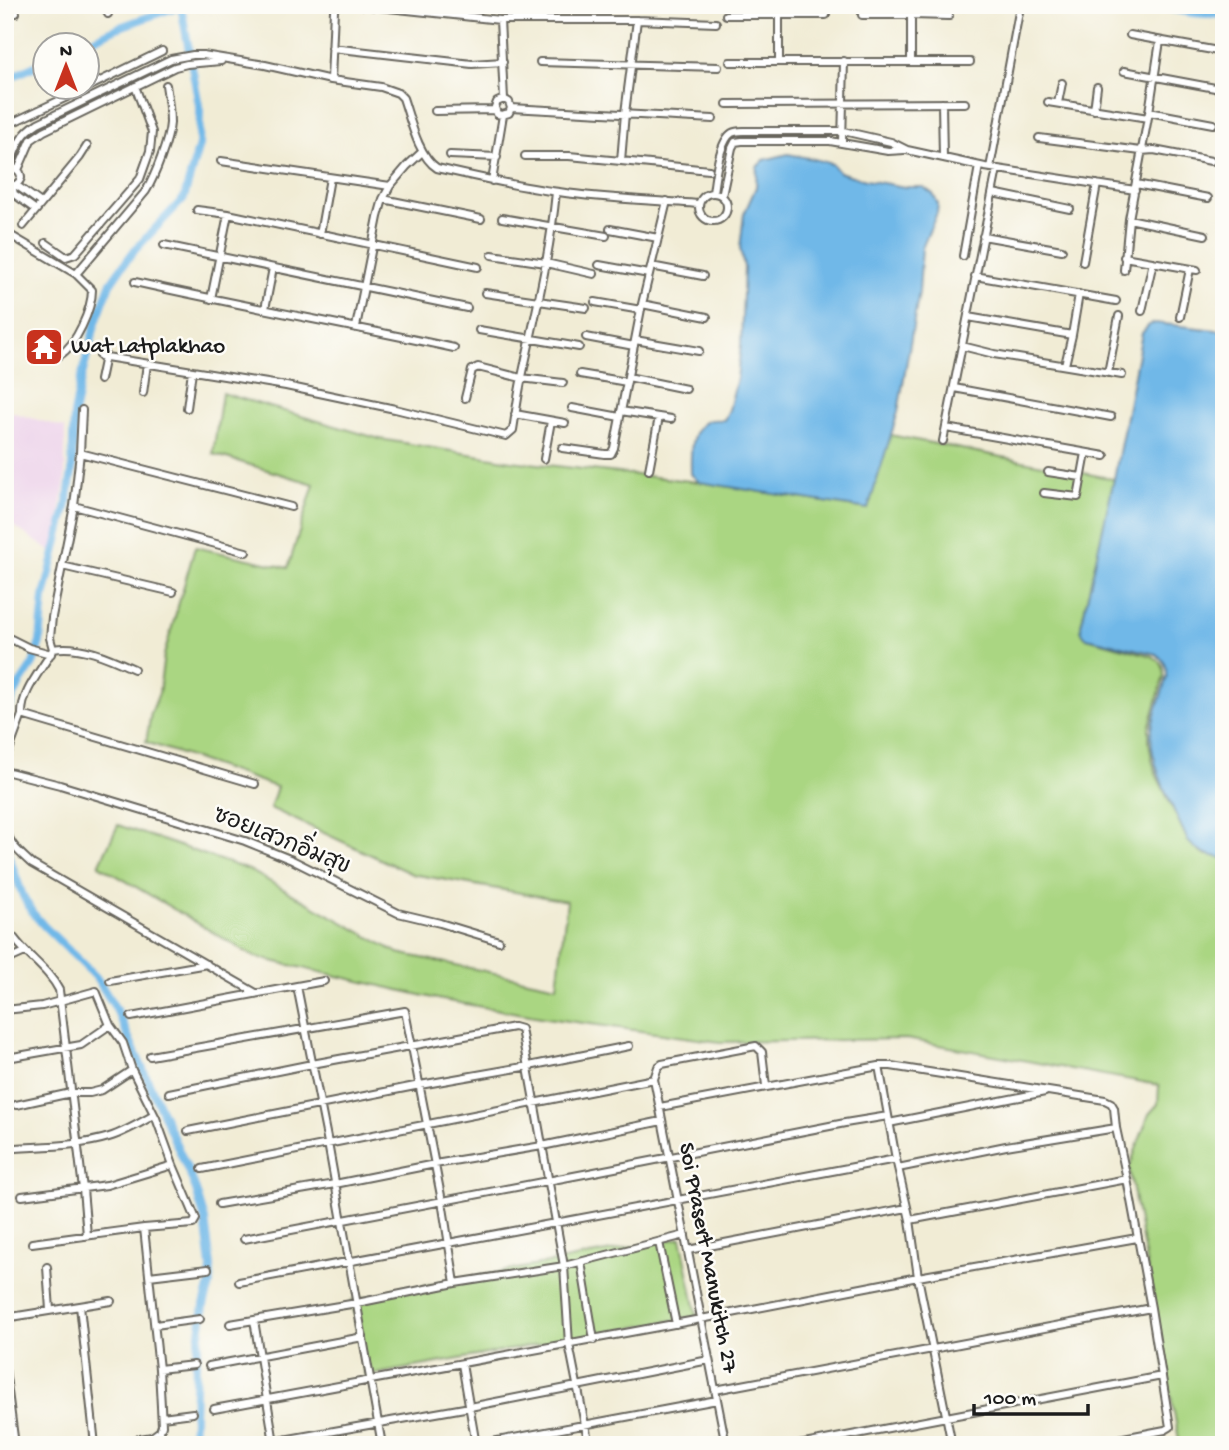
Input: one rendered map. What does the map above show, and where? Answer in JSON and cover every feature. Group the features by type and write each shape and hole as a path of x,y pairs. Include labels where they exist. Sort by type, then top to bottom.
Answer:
{"street":[{"path":"12,5 16,13"},
{"path":"105,5 108,14"},
{"path":"331,80 334,10 337,5"},
{"path":"361,5 500,20 716,23"},
{"path":"943,441 993,192 994,168 1019,12"},
{"path":"726,15 825,15"},
{"path":"862,15 949,16"},
{"path":"911,15 911,61"},
{"path":"779,16 779,61"},
{"path":"500,20 504,99"},
{"path":"621,161 637,20"},
{"path":"1129,35 1218,51"},
{"path":"1124,270 1129,219 1160,41"},
{"path":"332,48 472,64 503,62"},
{"path":"102,80 162,51"},
{"path":"7,170 26,131 178,57 265,65 331,80 381,87 398,93 403,98 422,152 437,168 556,192 699,204"},
{"path":"9,184 21,178 18,170 31,140 44,131 135,86 203,59"},
{"path":"842,143 844,61"},
{"path":"540,62 718,67"},
{"path":"730,62 970,62"},
{"path":"1124,71 1215,88"},
{"path":"1058,103 1062,83"},
{"path":"76,274 151,183 169,133 166,85"},
{"path":"46,243 66,257 75,254 140,178 150,152 152,132 135,86"},
{"path":"1094,110 1097,87"},
{"path":"435,111 495,110 503,115 509,113 511,108 509,102 504,99"},
{"path":"495,110 497,102 504,99"},
{"path":"5,125 55,102"},
{"path":"1048,102 1213,124"},
{"path":"942,103 943,158"},
{"path":"727,104 965,103"},
{"path":"511,108 713,119"},
{"path":"492,181 503,115"},
{"path":"1224,130 1224,147"},
{"path":"713,193 723,144 734,131 843,131 891,142 907,150 979,166 1209,198"},
{"path":"1039,138 1140,152 1154,150 1211,161"},
{"path":"722,196 735,142 830,141 888,151 907,150"},
{"path":"23,226 88,146"},
{"path":"356,327 383,199 390,186 422,152"},
{"path":"450,155 496,157"},
{"path":"524,156 569,156 709,170"},
{"path":"221,161 390,186"},
{"path":"962,256 979,166"},
{"path":"7,170 18,170"},
{"path":"320,234 331,178"},
{"path":"9,184 41,203"},
{"path":"9,184 14,194 36,210"},
{"path":"1083,262 1097,184"},
{"path":"100,380 102,356 286,386 506,436 511,432 516,414 553,226 556,192"},
{"path":"993,192 1070,209"},
{"path":"713,193 722,196 727,206 723,217 711,221 699,210 699,204 704,196 713,193"},
{"path":"383,199 481,219"},
{"path":"562,448 611,454 614,448 649,274 667,201"},
{"path":"197,210 228,214 478,267"},
{"path":"211,299 228,214"},
{"path":"502,218 658,238"},
{"path":"1129,219 1205,235"},
{"path":"5,232 76,274 92,290 92,299 82,327 62,354 44,358"},
{"path":"983,236 1062,250"},
{"path":"164,245 467,309"},
{"path":"492,256 546,263 594,274"},
{"path":"1124,257 1194,269 1180,317"},
{"path":"1142,311 1153,262"},
{"path":"599,265 649,274"},
{"path":"651,266 703,276"},
{"path":"265,309 273,268"},
{"path":"975,276 1116,301"},
{"path":"135,282 454,348"},
{"path":"485,293 586,308"},
{"path":"1065,365 1079,294"},
{"path":"595,302 707,317"},
{"path":"1108,373 1119,316"},
{"path":"968,317 1072,335"},
{"path":"479,330 579,347"},
{"path":"586,337 699,351"},
{"path":"962,346 994,354 1122,375"},
{"path":"143,393 147,363"},
{"path":"466,398 472,370 478,367 521,378 564,383"},
{"path":"187,408 192,371"},
{"path":"580,374 686,389"},
{"path":"954,388 1111,417"},
{"path":"572,408 671,419"},
{"path":"5,761 22,715 26,695 50,652 51,628 75,506 82,410"},
{"path":"516,414 565,422"},
{"path":"649,470 659,417"},
{"path":"544,459 551,421"},
{"path":"946,428 1105,456"},
{"path":"80,453 291,507"},
{"path":"1044,493 1079,497 1086,453"},
{"path":"1048,471 1081,477"},
{"path":"75,506 246,552"},
{"path":"62,566 173,592"},
{"path":"5,636 29,648 50,652 66,647 134,669"},
{"path":"22,715 255,784"},
{"name":"ซอยเสวกอิ่มสุข","path":"5,771 245,841 292,860 398,913 499,941"},
{"path":"5,824 13,847 32,864 256,993"},
{"path":"14,938 54,979 59,990 87,1235"},
{"path":"5,961 25,952"},
{"path":"110,981 207,964"},
{"path":"131,1017 324,981"},
{"path":"297,986 382,1445"},
{"path":"5,1010 42,1006 96,991 110,1025 123,1043 196,1219 193,1224 32,1242"},
{"path":"150,1056 406,1012 455,1283"},
{"path":"7,1058 81,1045 110,1025"},
{"path":"169,1093 411,1045 519,1027 523,1032 564,1266 569,1343 589,1445"},
{"path":"188,1131 629,1046"},
{"path":"202,1169 654,1079 658,1067 662,1064 756,1046 762,1052 766,1086"},
{"path":"879,1066 952,1445"},
{"path":"660,1107 879,1066 1111,1102 1151,1308 1170,1427 1087,1445"},
{"path":"16,1105 71,1093 102,1090 132,1070"},
{"name":"Soi Prasert Manukitch 27","path":"654,1079 725,1442"},
{"path":"244,1239 845,1123 889,1119 1050,1091"},
{"path":"16,1148 107,1138 154,1115"},
{"path":"219,1204 542,1146 662,1121"},
{"path":"898,1168 1006,1146 1116,1129"},
{"path":"239,1282 896,1159"},
{"path":"22,1196 121,1182 173,1165"},
{"path":"910,1220 1127,1179"},
{"path":"688,1250 907,1208"},
{"path":"105,1445 152,1437 160,1431 162,1417 159,1369 144,1228"},
{"path":"230,1324 564,1266 685,1235"},
{"path":"214,1409 1137,1238"},
{"path":"659,1242 676,1324"},
{"path":"582,1262 594,1339"},
{"path":"47,1267 50,1310"},
{"path":"149,1276 208,1269"},
{"path":"5,1318 111,1301"},
{"path":"80,1306 95,1445"},
{"path":"715,1390 1151,1308"},
{"path":"155,1325 200,1319"},
{"path":"254,1320 274,1443"},
{"path":"209,1366 363,1337"},
{"path":"255,1445 470,1407 709,1360"},
{"path":"462,1364 476,1445 717,1400"},
{"path":"159,1369 194,1365"},
{"path":"5,1369 15,1445"},
{"path":"799,1445 1162,1376"},
{"path":"162,1417 192,1413"},
{"path":"1132,1436 1134,1445"},
{"path":"691,1445 725,1442"}],"shaded area":[{"path":"5,410 65,428 65,481 53,553 5,520"}],"green space":[{"path":"222,393 380,439 511,461 699,482 868,509 890,435 1114,479 1081,625 1082,631 1087,638 1152,656 1161,664 1164,676 1149,728 1152,760 1157,776 1188,841 1202,854 1224,858 1224,1445 1180,1445 1129,1168 1149,1114 1158,1104 1159,1085 906,1039 720,1042 547,1018 442,1000 255,957 99,865 118,825 249,870 398,953 557,986 567,901 412,874 270,808 277,787 146,742 151,713 159,693 164,655 195,547 288,568 314,484 213,454"},
{"path":"681,1238 697,1316 365,1376 352,1300"}],"water":[{"path":"788,154 832,164 839,172 866,180 905,187 923,187 933,194 938,204 937,213 922,248 919,292 898,412 868,509 699,482 691,474 691,452 696,430 707,421 724,420 737,378 744,267 740,248 744,214 756,187 757,167 764,160"},
{"path":"1155,323 1224,331 1224,858 1204,853 1188,841 1157,769 1151,741 1155,715 1167,675 1161,658 1156,654 1087,638 1081,629 1142,333"}],"waterway":[{"path":"102,35 182,5"},
{"path":"1149,5 1193,13 1224,15"},
{"path":"5,722 13,697 33,664 40,642 44,597 67,504 72,472 74,415 95,325 110,284 119,271 133,252 184,198 199,145 200,111 181,6"},
{"path":"5,80 32,67"},
{"path":"5,845 23,896 32,912 96,977 116,1009 194,1184 205,1220 211,1266 196,1362 193,1445"}],"place":[{"name":"Wat Latplakhao","path":"44,347"}]}
